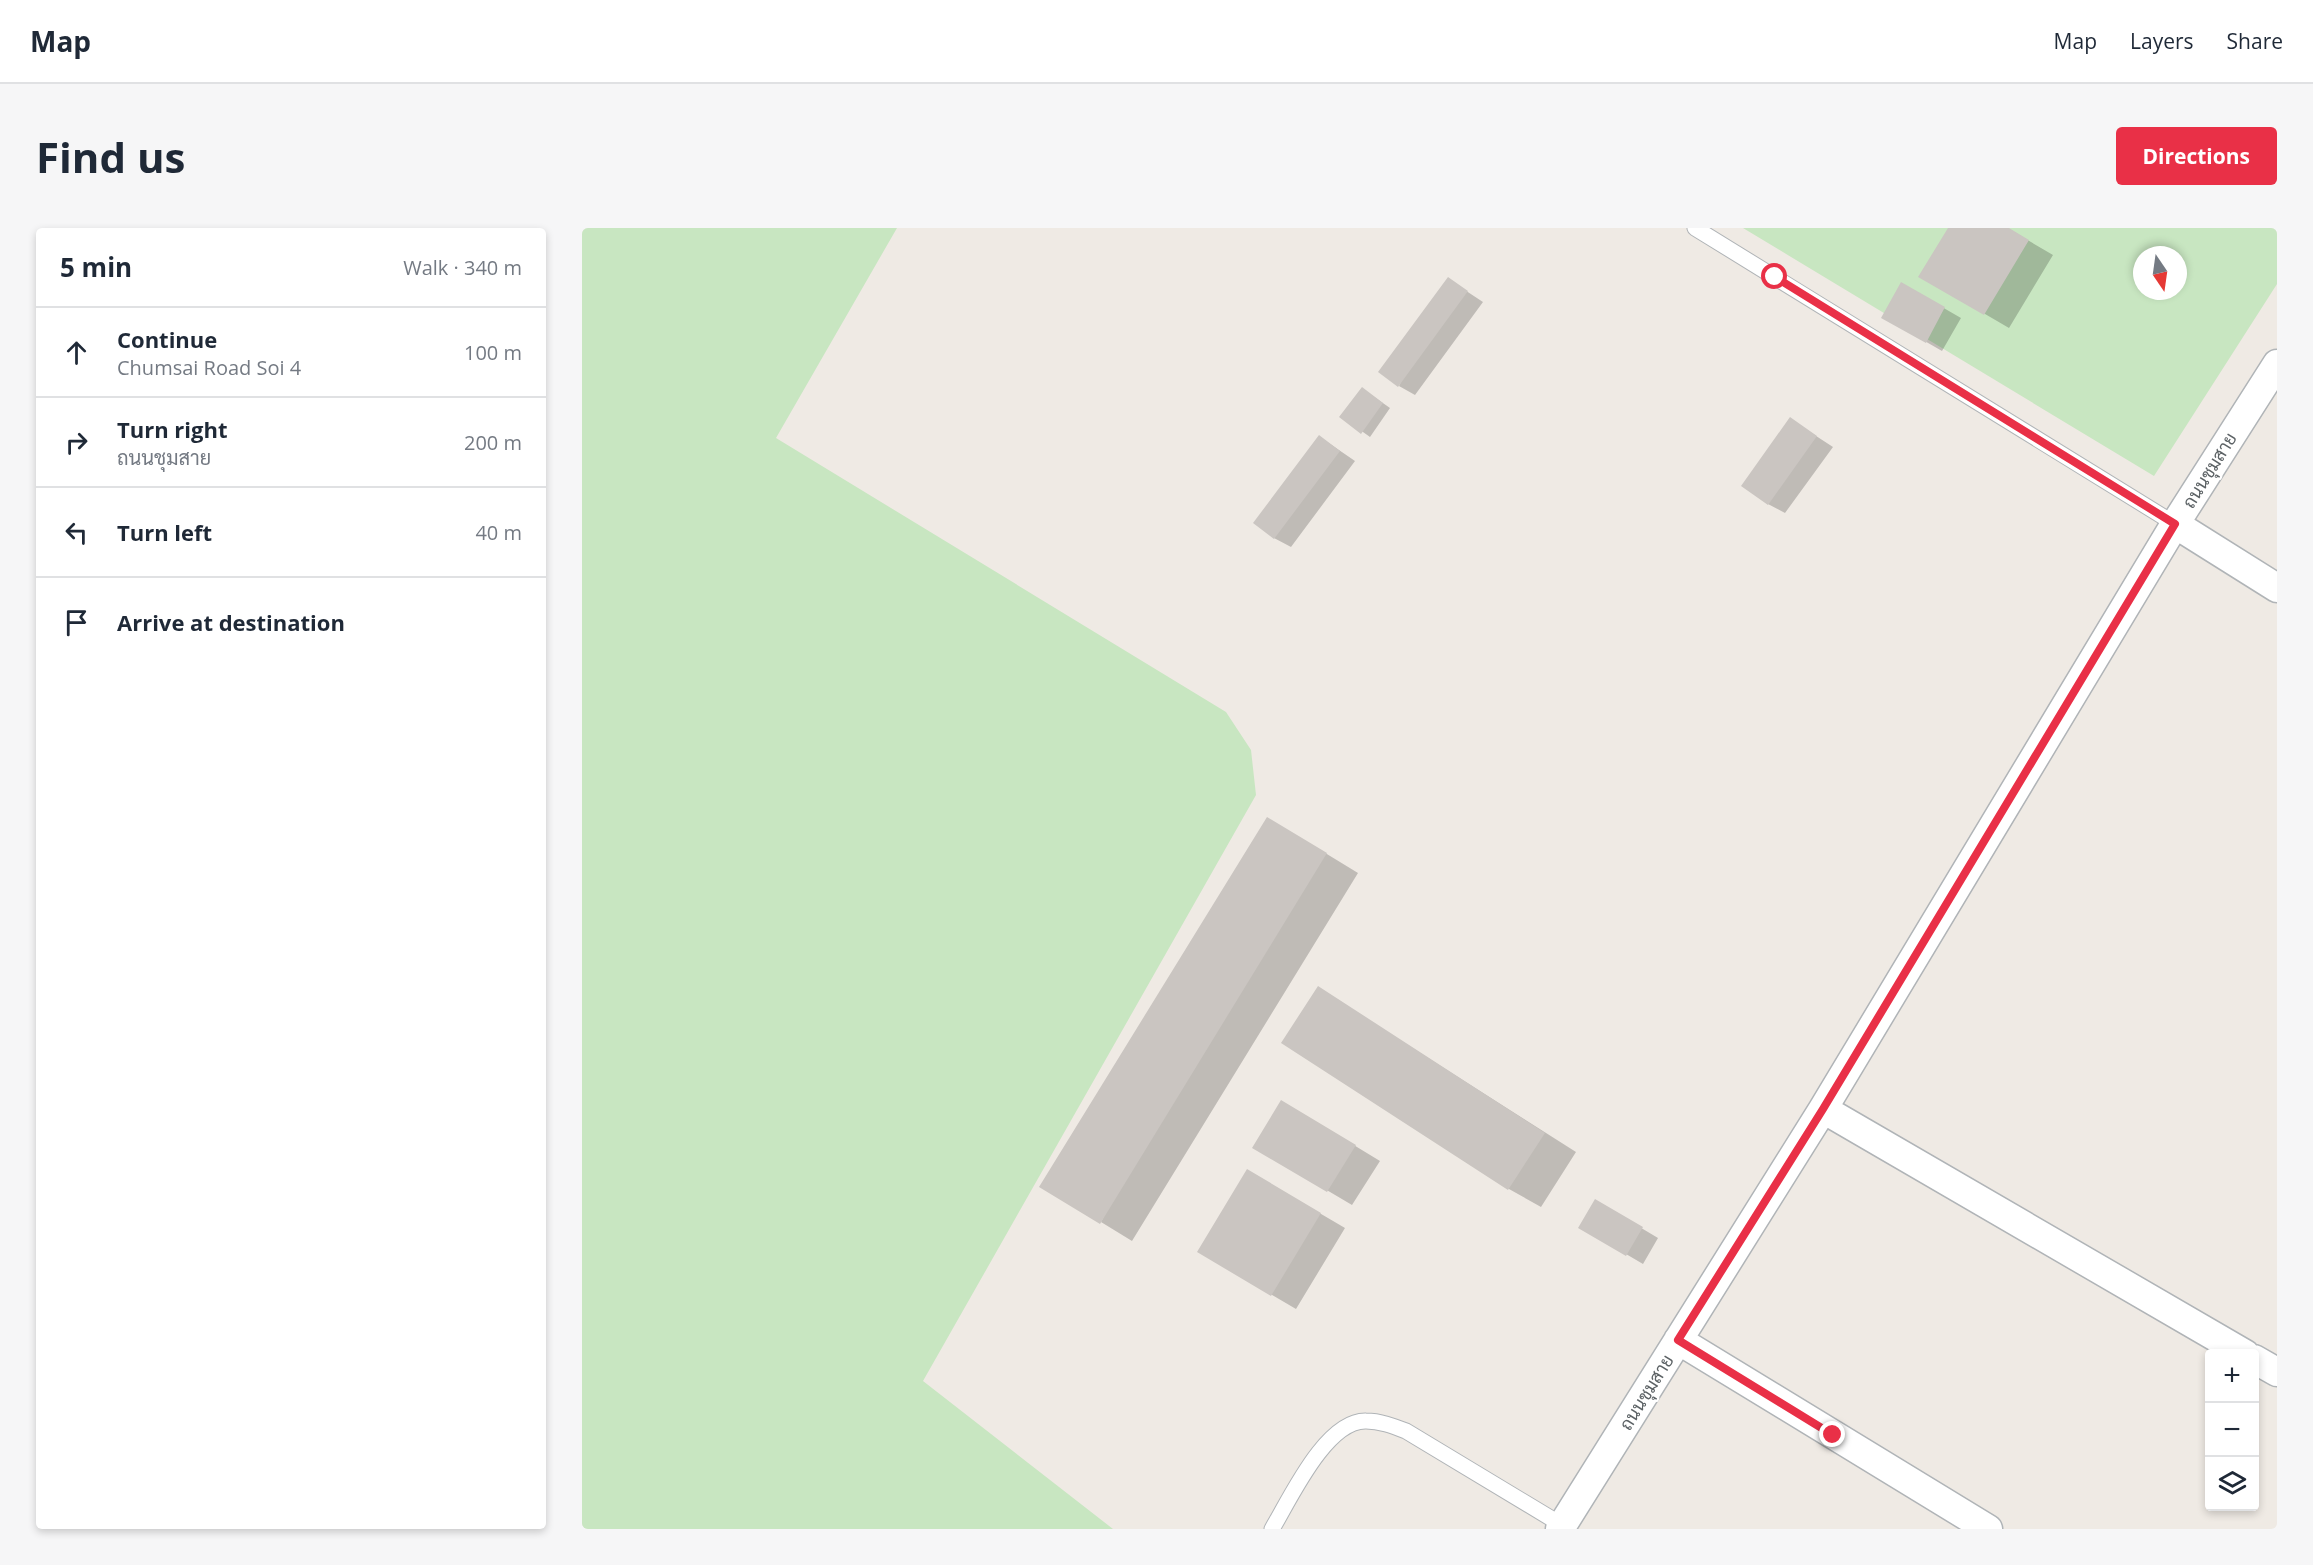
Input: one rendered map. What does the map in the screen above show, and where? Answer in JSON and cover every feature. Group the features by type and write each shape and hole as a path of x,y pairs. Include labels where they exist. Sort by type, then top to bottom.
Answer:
{"street":[{"name":"ถนนชุมสาย","path":"1561,1527 1823,1109 2175,524 2277,363"},
{"path":"2175,524 2277,588"},
{"path":"1823,1109 2238,1349"},
{"path":"1678,1340 1988,1529"},
{"path":"2259,1362 2277,1372"}],"lane":[{"path":"1695,228 2175,524"},
{"path":"1272,1529 1330,1438 1345,1426 1364,1420 1388,1424 1406,1431 1561,1527"}],"green space":[{"path":"582,228 897,228 776,438 1226,712 1251,750 1256,795 923,1381 1113,1529 582,1529"},
{"path":"1743,228 2277,228 2277,284 2154,476"}],"building":[{"path":"1948,228 2009,228 2029,240 1984,315 1918,277"},
{"path":"1448,277 1468,291 1398,387 1378,372"},
{"path":"1901,282 1945,307 1926,343 1881,318"},
{"path":"1362,387 1383,403 1361,434 1339,417"},
{"path":"1790,417 1817,436 1768,505 1741,486"},
{"path":"1319,435 1340,451 1274,539 1253,523"},
{"path":"1267,817 1327,853 1100,1224 1039,1187"},
{"path":"1318,986 1545,1133 1508,1190 1281,1043"},
{"path":"1281,1100 1356,1145 1327,1192 1252,1148"},
{"path":"1247,1169 1321,1213 1271,1296 1197,1252"},
{"path":"1595,1199 1643,1227 1626,1256 1578,1228"}],"route":[{"path":"1775,277 2175,524 1823,1109 1678,1340 1833,1435"}]}
